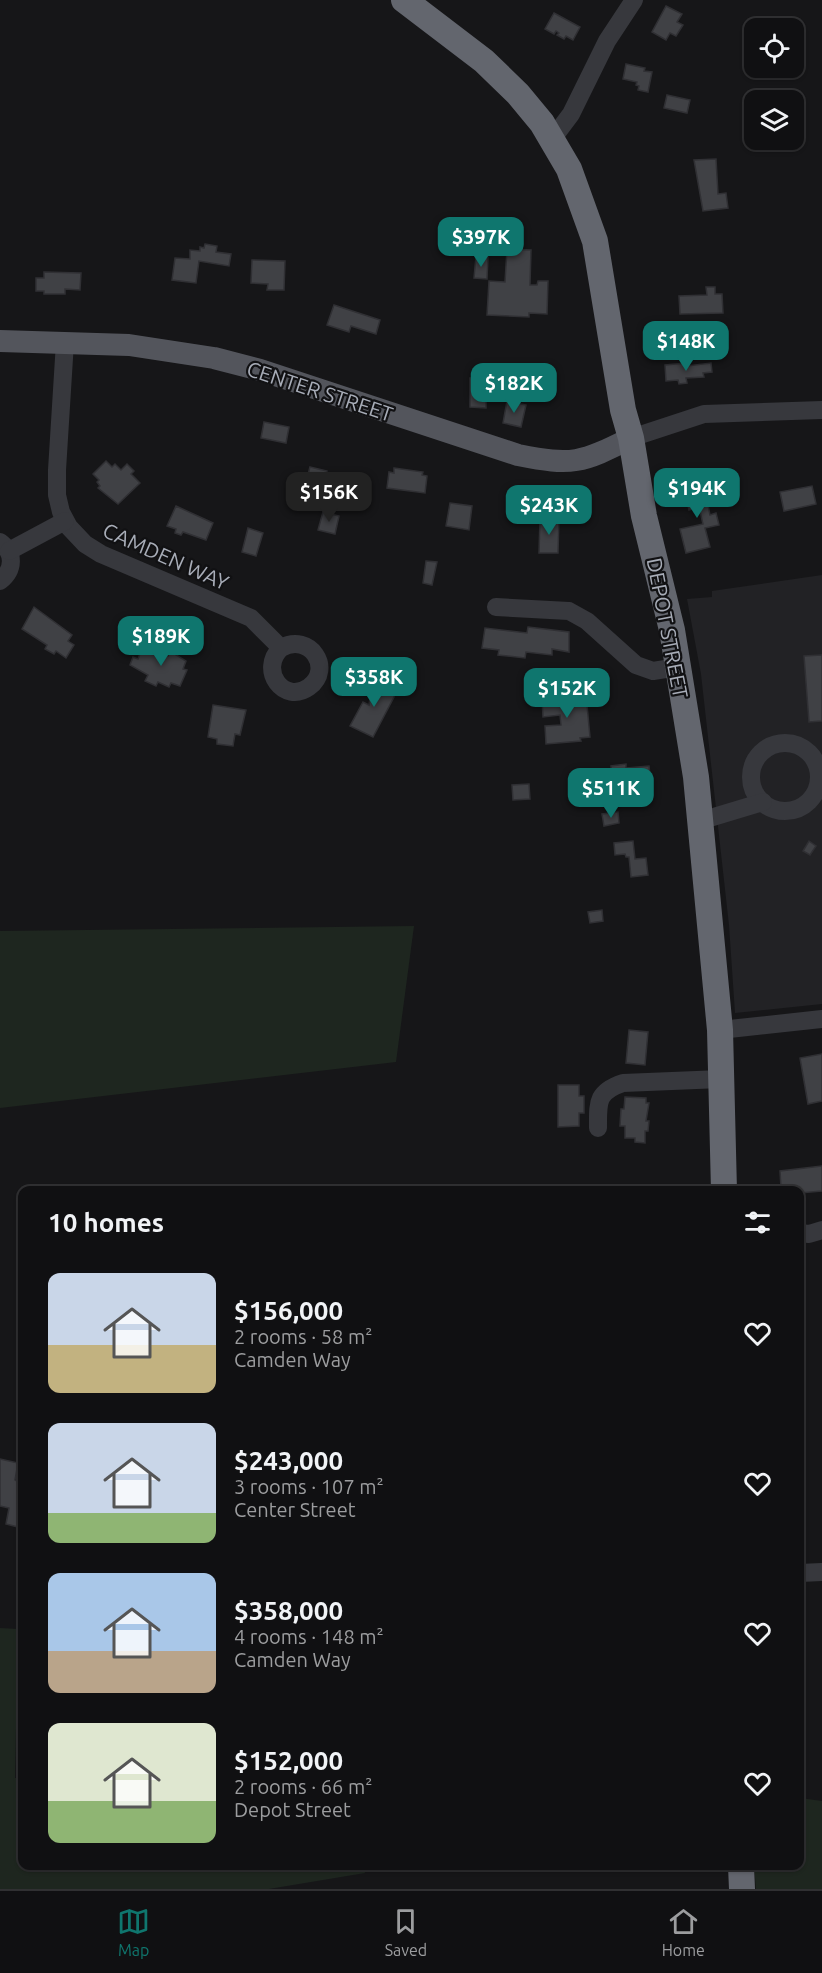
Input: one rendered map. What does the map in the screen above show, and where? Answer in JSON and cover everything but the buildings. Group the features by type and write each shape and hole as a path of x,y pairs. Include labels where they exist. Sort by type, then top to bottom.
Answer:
{"highway":[{"name":"DEPOT STREET","path":"404,0 484,60 518,94 553,138 576,184 595,241 623,410 631,438 644,516 672,630 700,821 720,1030 724,1186"},
{"path":"741,1870 742,1889"}],"main road":[{"name":"CENTER STREET","path":"0,341 138,346 214,358 271,374 518,455 535,458 577,461 594,457 631,438"}],"street":[{"path":"553,138 571,114 607,41 634,0"},
{"name":"CAMDEN WAY","path":"65,342 56,481 58,501 65,521 79,539 95,551 250,618 262,627 281,648"},
{"path":"631,438 704,414 822,410"},
{"path":"0,580 10,568 11,560 4,547 65,521"},
{"path":"496,607 570,611 587,621 636,665 653,670 678,667"},
{"path":"700,821 763,802"},
{"path":"720,1030 822,1019"},
{"path":"598,1128 597,1102 609,1088 623,1083 721,1079"},
{"path":"804,1233 822,1230"},
{"path":"804,1573 822,1572"}],"shaded area":[{"path":"822,575 822,1004 735,1013 729,925 701,674 687,599 712,597 712,591"},
{"path":"414,926 396,1062 0,1108 0,931"},
{"path":"0,1628 18,1629 15,1778 18,1778 18,1870 364,1870 365,1873 269,1889 0,1889"},
{"path":"804,1799 822,1801 822,1889 756,1889 754,1870 804,1870"}]}
